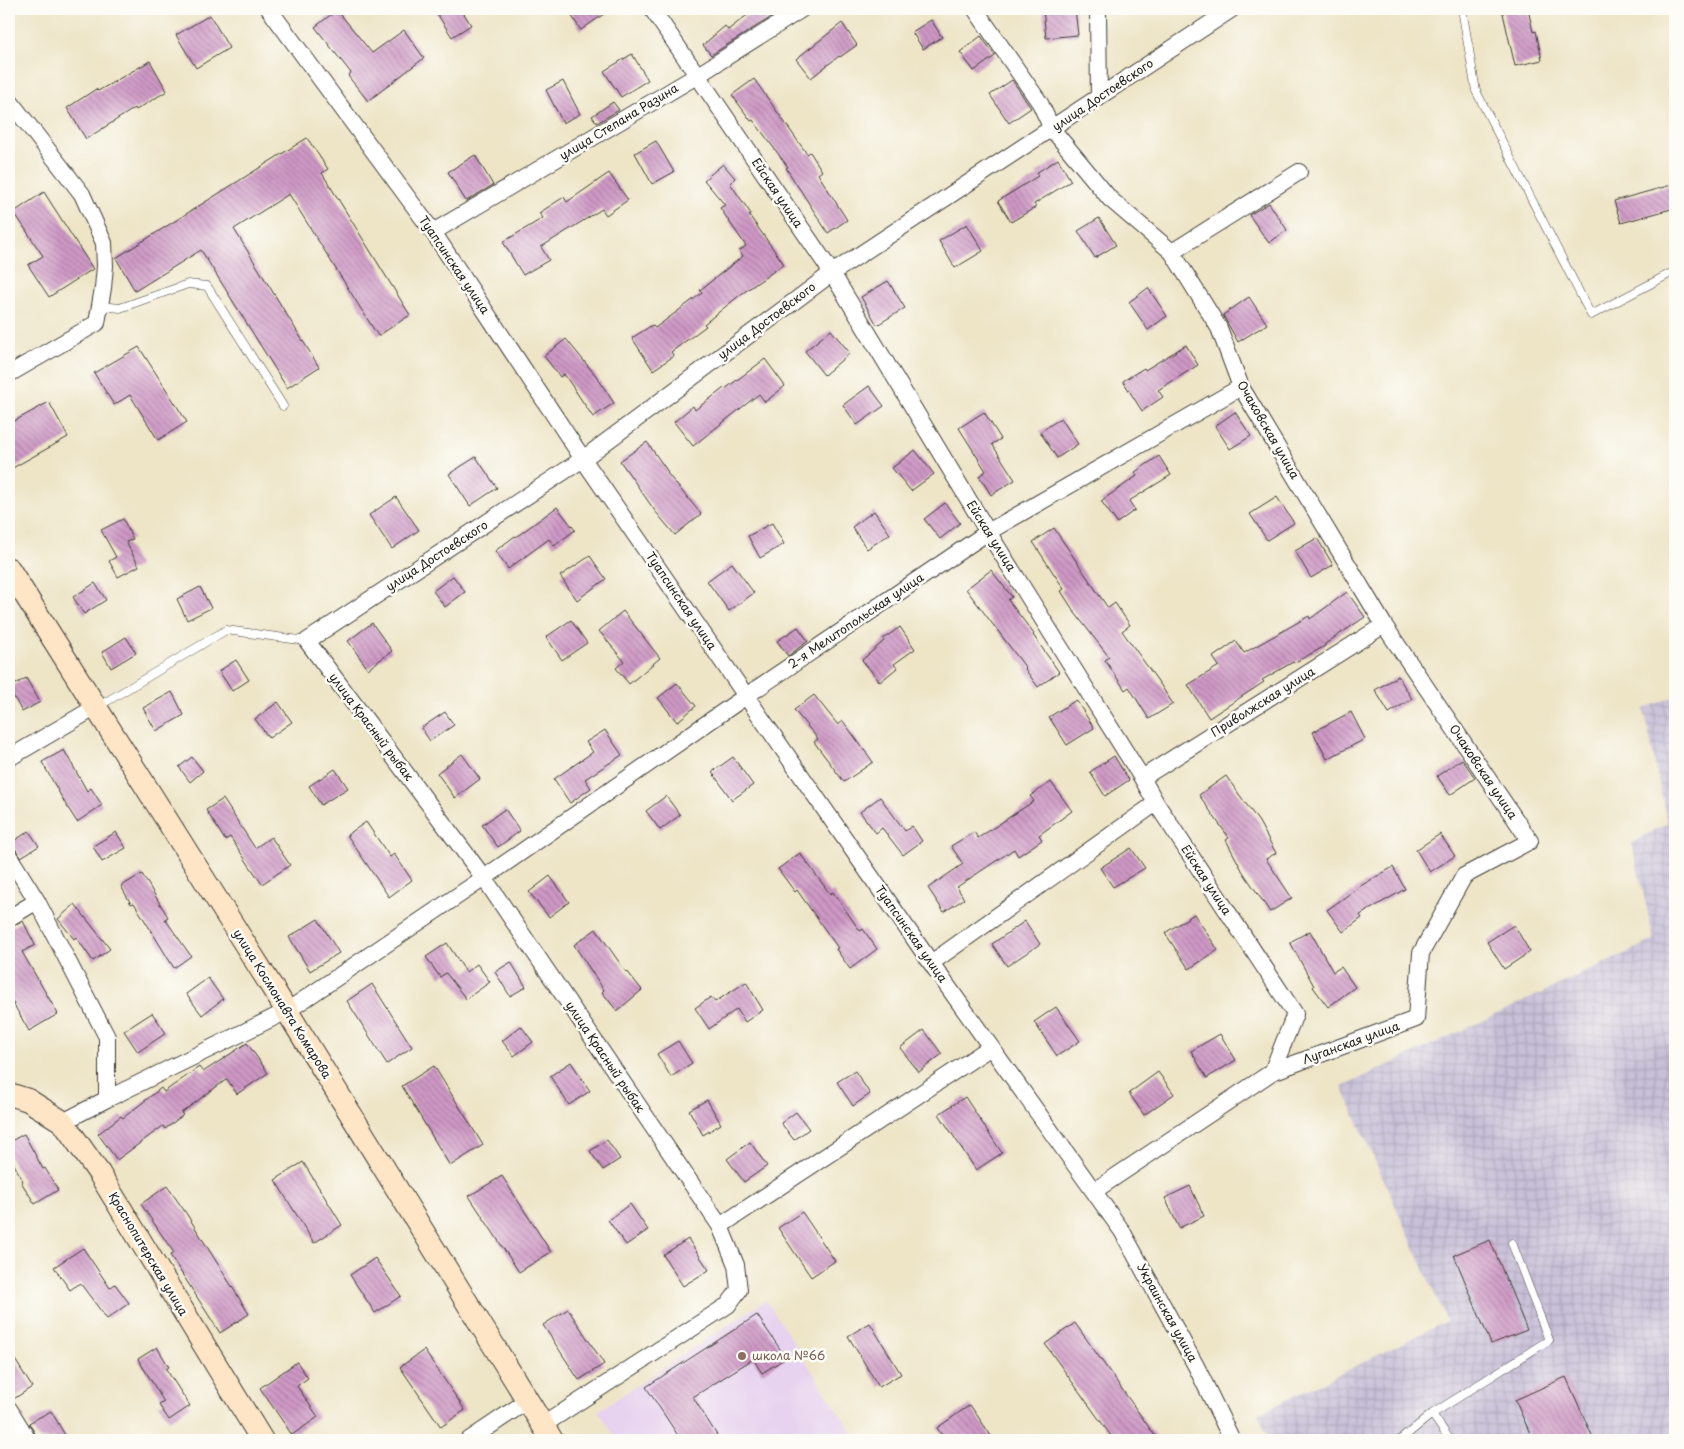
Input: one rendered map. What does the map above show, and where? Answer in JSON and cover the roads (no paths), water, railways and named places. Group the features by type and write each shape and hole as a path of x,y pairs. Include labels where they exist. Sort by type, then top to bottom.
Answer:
{"main road":[{"name":"улица Космонавта Комарова","path":"9,569 287,1011 548,1433"},
{"name":"Краснопитерская улица","path":"9,1094 28,1100 63,1122 99,1174 262,1440"}],"street":[{"name":"Ейская улица","path":"652,9 832,273 988,532 1156,803 1295,1014 1272,1072"},
{"name":"улица Степана Разина","path":"433,232 698,75 802,9"},
{"name":"Очаковская улица","path":"975,9 1040,103 1052,129 1110,198 1172,252 1219,328 1241,387 1384,626 1530,841"},
{"path":"1098,9 1099,98"},
{"name":"улица Достоевского","path":"307,641 584,459 832,273 1232,9"},
{"name":"Туапсинская улица","path":"276,11 433,232 584,459 931,963 1094,1191"},
{"path":"9,100 82,194 104,243 105,266 101,306 97,323 9,374"},
{"path":"1172,252 1299,172"},
{"name":"2-я Мелитопольская улица","path":"63,1122 287,1011 988,532 1241,387"},
{"name":"Приволжская улица","path":"1142,778 1384,626"},
{"name":"улица Красный рыбак","path":"307,641 484,878 720,1226 736,1265 740,1290 728,1305 548,1433"},
{"path":"9,758 96,707"},
{"path":"931,963 1156,803"},
{"name":"Луганская улица","path":"1094,1191 1272,1072 1416,1019 1421,953 1464,876 1530,841"},
{"path":"9,856 37,901 107,1037 107,1099"},
{"path":"9,918 37,901"},
{"path":"720,1226 991,1047"},
{"name":"Украинская улица","path":"1094,1191 1122,1231 1196,1366 1232,1440"},
{"path":"469,1440 527,1401"},
{"path":"9,1409 28,1440"}],"lane":[{"path":"1462,9 1476,90 1591,315 1675,272"},
{"path":"101,306 120,308 188,284 207,286 283,406"},
{"path":"96,707 226,630 307,641"},
{"path":"1400,1440 1432,1414 1549,1340 1512,1244"},
{"path":"1432,1414 1450,1440"}],"place":[{"name":"школа №66","path":"742,1356"}]}
